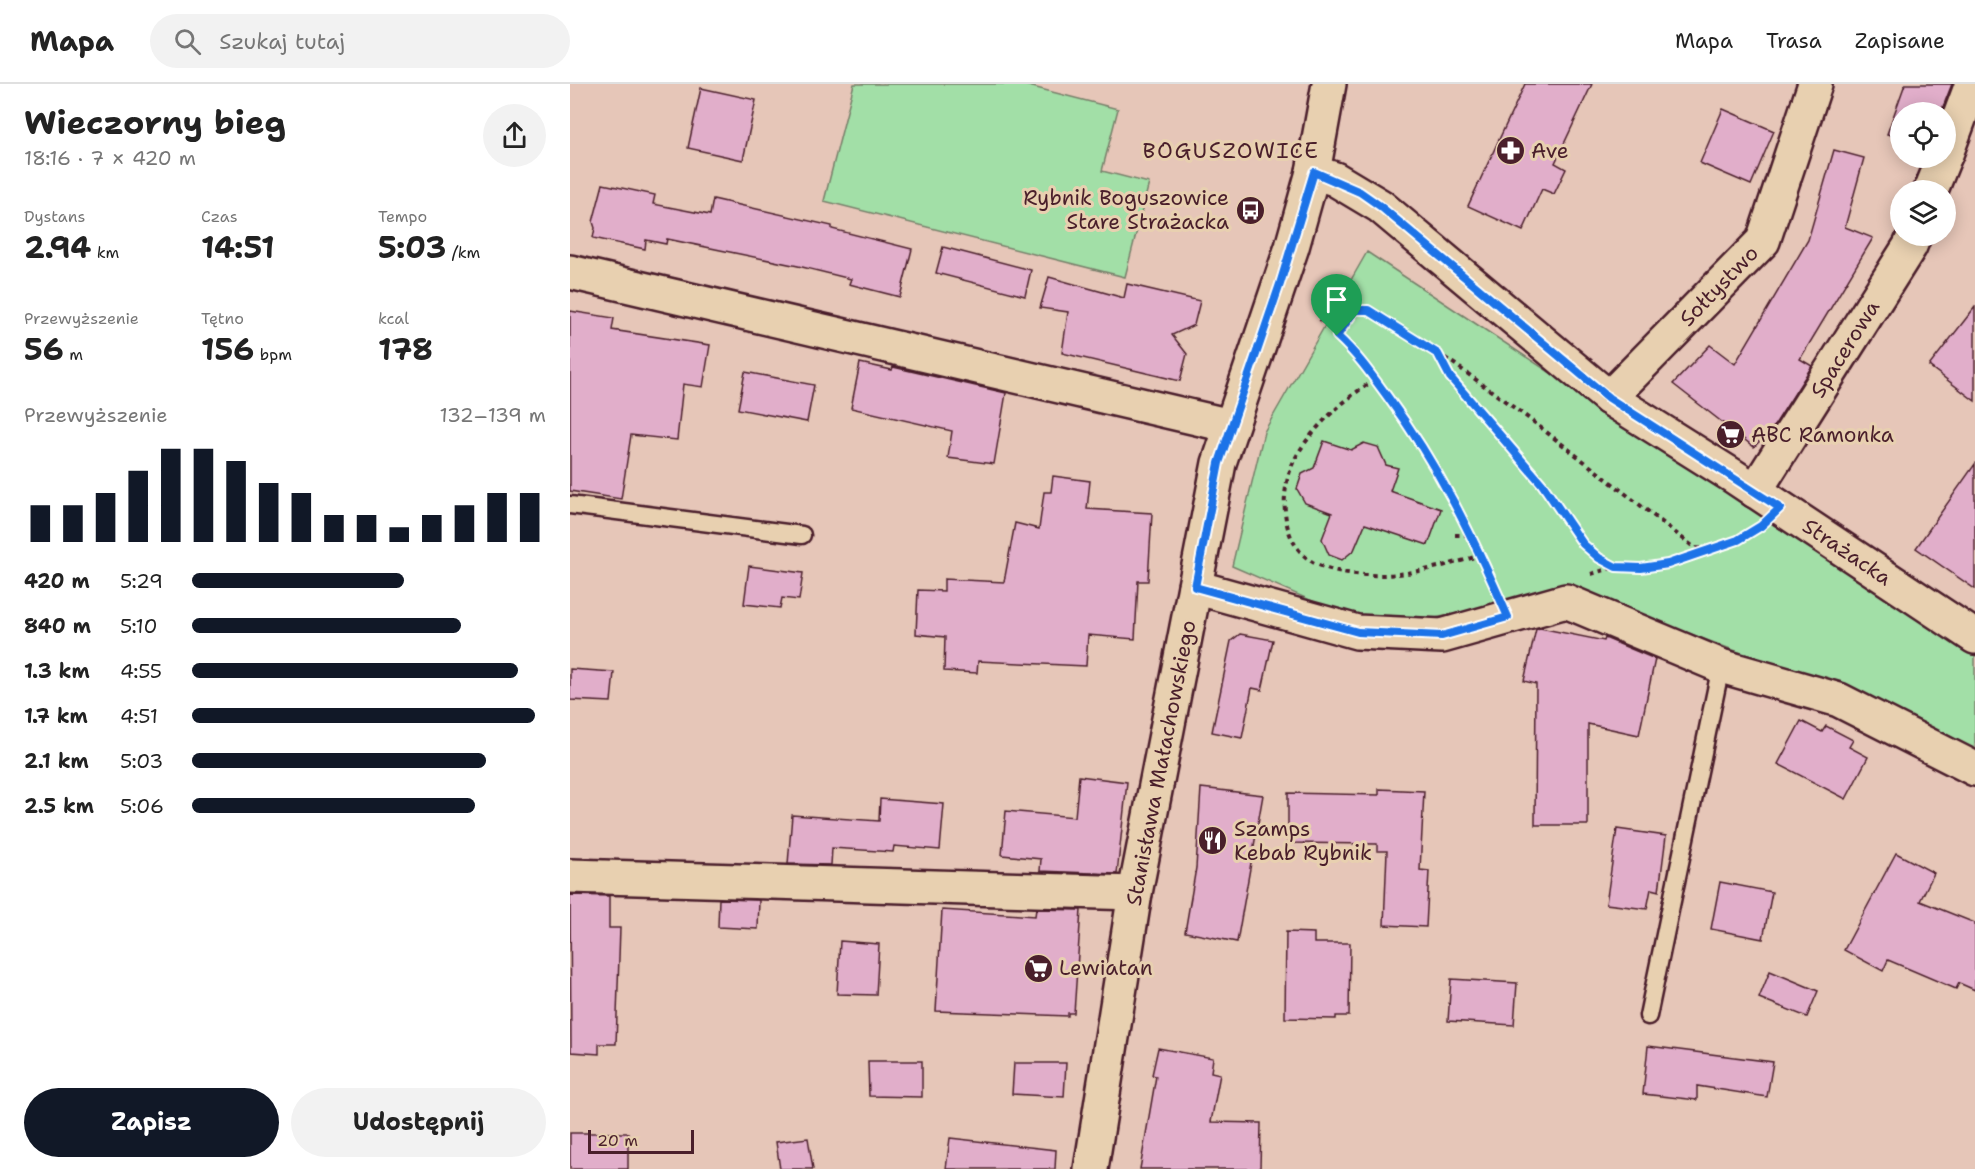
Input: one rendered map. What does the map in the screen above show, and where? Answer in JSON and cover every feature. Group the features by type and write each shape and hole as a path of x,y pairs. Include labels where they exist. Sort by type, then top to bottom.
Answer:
{"street":[{"name":"Stanisława Małachowskiego","path":"1091,1169 1135,893 1219,463 1280,284 1314,172 1329,84"},
{"name":"Sołtystwo","path":"1609,398 1763,241 1815,84"},
{"path":"1956,127 1972,84"},
{"name":"Strażacka","path":"1314,172 1352,188 1380,206 1609,398 1767,499 1975,637"},
{"name":"Spacerowa","path":"1767,499 1910,246"},
{"path":"570,272 1231,426"},
{"path":"1195,587 1358,632 1442,636 1566,601 1721,666 1839,700 1975,769"},
{"path":"570,876 1135,893"}],"lane":[{"path":"570,505 802,535"},
{"path":"1648,1016 1721,666"}],"path":[{"path":"1337,336 1355,310 1368,310 1438,354 1531,420 1695,548 1710,549"},
{"path":"1320,320 1356,353 1422,444 1472,535 1508,617"},
{"path":"1438,354 1450,377 1542,484 1583,544 1599,558 1616,567 1641,568 1668,564 1738,540 1761,526 1767,499"},
{"path":"1375,380 1356,391 1310,437 1293,463 1286,503 1286,522 1290,539 1302,554 1319,565 1348,573 1378,576 1438,568 1481,555"},
{"path":"1455,535 1472,535"}],"green space":[{"path":"854,84 1021,84 1118,109 1102,171 1149,183 1125,277 824,201"},
{"path":"1367,252 1975,653 1975,752 1908,716 1572,589 1421,621 1340,613 1232,566 1264,432"}],"building":[{"path":"1525,84 1592,84 1555,163 1566,169 1554,194 1542,189 1523,231 1468,206"},
{"path":"1905,84 1952,84 1945,102 1899,102"},
{"path":"701,88 756,100 743,160 688,148"},
{"path":"1723,109 1774,131 1751,185 1700,163"},
{"path":"1834,150 1864,158 1845,227 1873,238 1800,359 1812,366 1774,426 1754,447 1673,384 1710,345 1735,364 1808,240"},
{"path":"603,184 655,195 653,204 710,215 713,199 832,226 832,229 912,249 900,297 849,284 851,279 667,239 666,244 646,240 645,249 593,238 595,228 593,222"},
{"path":"943,247 1031,270 1025,296 936,273"},
{"path":"1049,277 1124,298 1127,284 1200,301 1194,325 1172,335 1187,354 1180,381 1062,353 1068,312 1040,308"},
{"path":"1975,307 1975,401 1929,366"},
{"path":"570,311 614,318 612,330 710,345 703,387 683,384 677,440 631,435 621,499 570,491"},
{"path":"860,363 892,370 893,367 1006,393 994,464 948,458 952,431 851,408"},
{"path":"745,372 814,385 807,422 738,409"},
{"path":"1324,441 1351,450 1364,443 1378,447 1386,465 1398,468 1390,491 1441,509 1428,545 1365,524 1354,550 1342,560 1329,555 1322,539 1332,513 1305,503 1297,489 1302,474 1314,468"},
{"path":"1975,464 1975,589 1916,548"},
{"path":"1053,476 1090,481 1087,509 1152,513 1148,581 1138,581 1135,639 1088,635 1086,666 978,661 977,673 944,671 945,637 916,634 918,590 944,591 944,579 1004,582 1015,523 1039,529 1044,492 1051,492"},
{"path":"749,566 803,573 799,600 782,598 780,608 744,604"},
{"path":"1536,629 1604,641 1605,638 1655,659 1639,735 1588,724 1588,825 1535,825 1536,684 1524,681"},
{"path":"1240,634 1273,640 1262,690 1252,688 1242,738 1212,732 1231,641"},
{"path":"570,669 614,672 611,702 570,700"},
{"path":"1801,721 1822,732 1826,726 1853,740 1849,747 1868,757 1846,799 1778,764"},
{"path":"1079,776 1127,782 1117,874 1040,871 1041,859 1002,855 1006,811 1075,817"},
{"path":"1201,788 1263,795 1237,942 1185,932 1196,868"},
{"path":"1379,789 1424,791 1420,870 1429,871 1426,927 1384,925 1387,851 1377,851 1377,844 1288,843 1288,793 1379,795"},
{"path":"880,799 944,804 940,850 894,846 893,852 832,848 831,865 788,864 792,815 879,821"},
{"path":"1617,829 1666,836 1659,891 1651,889 1647,909 1606,904"},
{"path":"1896,853 1934,873 1920,901 1975,923 1975,990 1959,983 1956,989 1888,960 1883,971 1844,950"},
{"path":"1720,882 1772,892 1763,939 1711,929"},
{"path":"570,895 609,896 609,928 620,928 616,1044 599,1044 599,1054 571,1052"},
{"path":"719,899 759,900 758,929 718,927"},
{"path":"1036,909 1081,910 1074,1013 1068,1013 1068,1016 936,1011 942,910 1035,916"},
{"path":"1286,932 1314,933 1314,943 1350,943 1349,1016 1336,1016 1336,1019 1285,1018"},
{"path":"840,941 879,944 876,995 837,994"},
{"path":"1770,971 1818,991 1807,1017 1759,998"},
{"path":"1451,979 1517,983 1514,1025 1448,1021"},
{"path":"1648,1046 1773,1062 1767,1097 1697,1086 1697,1100 1643,1094"},
{"path":"1158,1048 1213,1058 1211,1072 1220,1074 1211,1122 1261,1123 1260,1169 1140,1169 1156,1076 1152,1075"},
{"path":"868,1061 922,1061 922,1097 869,1096"},
{"path":"1014,1063 1066,1063 1064,1097 1012,1094"},
{"path":"570,1133 628,1133 628,1169 570,1169"},
{"path":"808,1138 813,1169 780,1169 776,1142"},
{"path":"950,1138 1056,1150 1055,1169 946,1169"}],"place":[{"name":"Ave","path":"1510,151"},
{"name":"Rybnik Boguszowice Stare Strażacka","path":"1250,210"},
{"name":"ABC Ramonka","path":"1730,435"},
{"name":"Szamps Kebab Rybnik","path":"1213,841"},
{"name":"Lewiatan","path":"1038,968"}],"district":[{"name":"BOGUSZOWICE","path":"1231,150"}],"route":[{"path":"1314,172 1335,179 1380,206 1609,398 1780,508 1761,526 1738,540 1668,564 1641,568 1616,567 1599,558 1583,544 1542,484 1450,377 1438,354 1368,310 1355,310 1337,336 1356,353 1422,444 1472,535 1508,617 1442,636 1358,632 1195,587 1219,463 1280,284 1314,172"}]}
